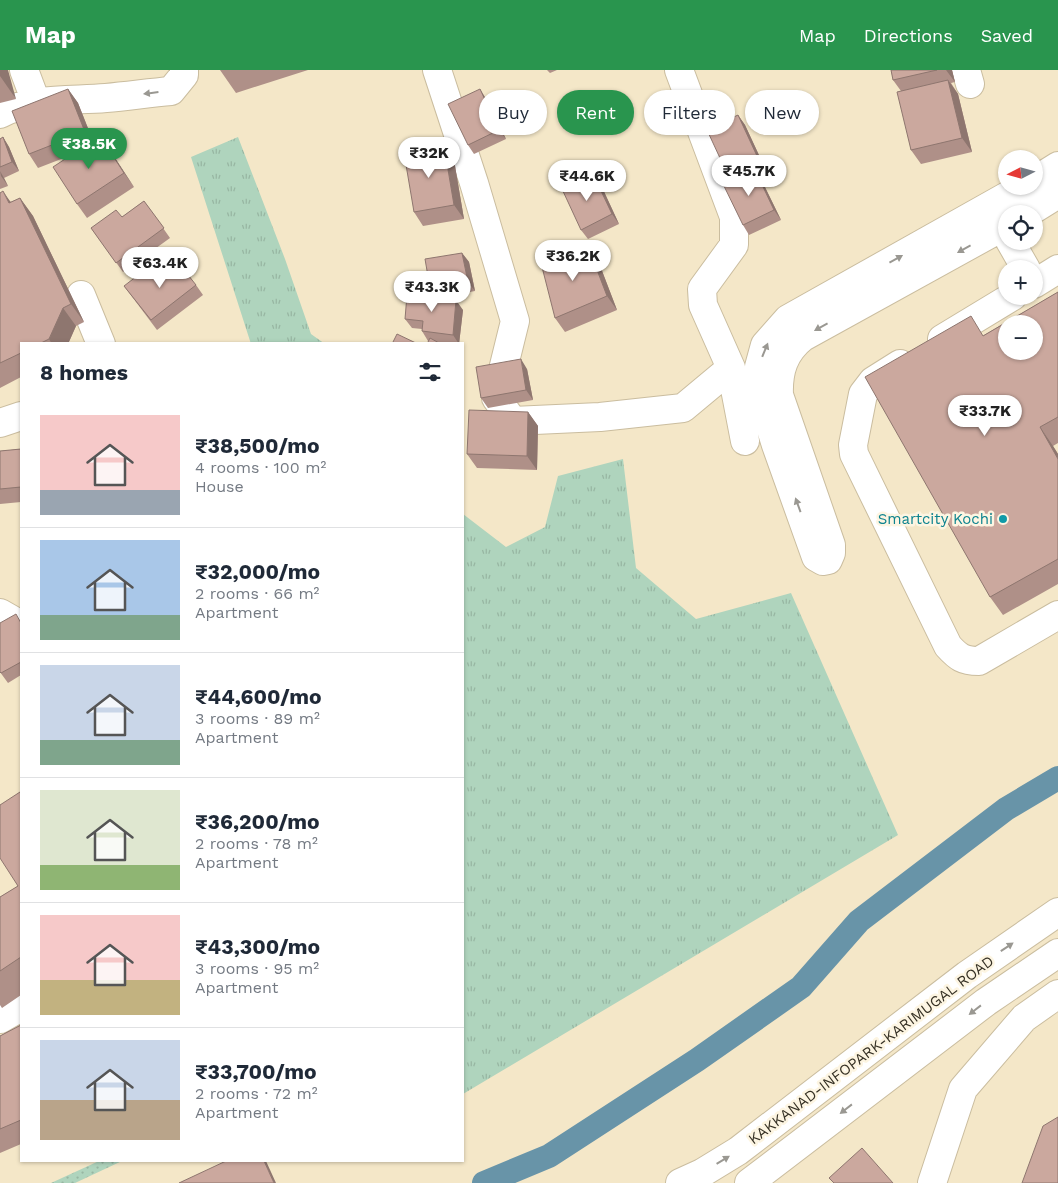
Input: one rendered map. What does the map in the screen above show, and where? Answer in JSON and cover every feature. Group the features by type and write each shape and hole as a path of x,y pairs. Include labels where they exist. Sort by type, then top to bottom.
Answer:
{"street":[{"path":"24,70 36,102"},
{"path":"0,114 8,109 36,102 106,98 171,91 184,75 184,70"},
{"path":"437,70 474,183 515,321 496,398 513,421 600,417 684,408 731,368"},
{"path":"679,70 734,217 734,245 702,289 703,305 731,368 745,441"},
{"path":"1043,175 1058,166"},
{"path":"1040,205 1058,194"},
{"path":"1003,227 803,337 793,345 783,360 778,383 779,395 831,545 831,553 828,560 823,561 816,558 776,445 759,390 759,368 765,346 788,320 1003,227"},
{"path":"1043,278 1058,269"},
{"path":"81,295 99,342"},
{"path":"998,305 873,382 863,394 854,454 948,646 957,656 969,661 979,661 1058,615"},
{"path":"0,423 20,416"},
{"path":"0,613 20,624"},
{"name":"KAKKANAD-INFOPARK-KARIMUGAL ROAD","path":"680,1183 702,1173 738,1151 967,975 1058,912"},
{"name":"KAKKANAD-INFOPARK-KARIMUGAL ROAD","path":"749,1183 986,1002 1058,952"},
{"path":"932,1183 963,1089 1024,1018 1058,994"},
{"path":"0,1020 20,1008"}],"green space":[{"path":"238,137 285,259 311,334 322,342 250,342 191,157"},
{"path":"623,459 636,568 696,619 791,593 898,835 464,1093 464,515 506,547 545,527 558,476"},
{"path":"97,1162 120,1162 75,1183 51,1183"}],"building":[{"path":"891,70 937,70 893,80"},
{"path":"948,80 962,138 911,150 897,92"},
{"path":"68,89 85,132 29,154 12,111"},
{"path":"480,89 479,135 489,135 468,145 448,104"},
{"path":"738,115 745,130 745,135 747,135 757,156 726,171 709,135 735,135 735,116"},
{"path":"100,136 124,173 77,204 53,167"},
{"path":"3,137 12,162 0,167 0,139"},
{"path":"444,146 454,205 414,212 404,153"},
{"path":"755,170 774,210 743,225 723,184"},
{"path":"593,174 612,214 581,230 562,189"},
{"path":"3,191 9,203 20,198 71,304 63,308 49,339 43,342 20,342 20,353 0,363 0,193"},
{"path":"144,201 164,228 116,263 91,228 116,210 122,217"},
{"path":"589,249 607,296 555,318 541,263"},
{"path":"462,253 468,282 430,288 425,259"},
{"path":"177,261 196,285 151,320 124,286 150,266 158,276"},
{"name":"Smartcity Kochi","path":"1058,292 1058,417 1040,427 1058,459 1058,559 990,597 865,377 971,316 983,336 998,327 998,360 1043,360 1043,315 1019,315 1036,305 1043,305 1043,301"},
{"path":"407,295 456,300 453,335 422,331 423,321 405,319"},
{"path":"397,334 414,342 393,342"},
{"path":"430,338 437,342 428,342"},
{"path":"521,359 526,390 481,398 476,367"},
{"path":"469,410 528,412 527,456 467,454"},
{"path":"20,449 20,487 0,489 0,451"},
{"path":"16,614 20,621 20,663 1,673 0,672 0,623"},
{"path":"20,792 20,958 0,971 0,897 18,886 0,858 0,805"},
{"path":"20,1026 20,1120 0,1129 0,1036"},
{"path":"1058,1117 1058,1183 1022,1183 1043,1126"},
{"path":"862,1148 893,1183 834,1183 829,1178"},
{"path":"224,1162 264,1162 274,1183 179,1183"}],"waterway":[{"path":"484,1183 549,1156 697,1060 801,987 859,921 1006,809 1058,778"}],"place":[{"name":"Smartcity Kochi","path":"1003,519"}]}
